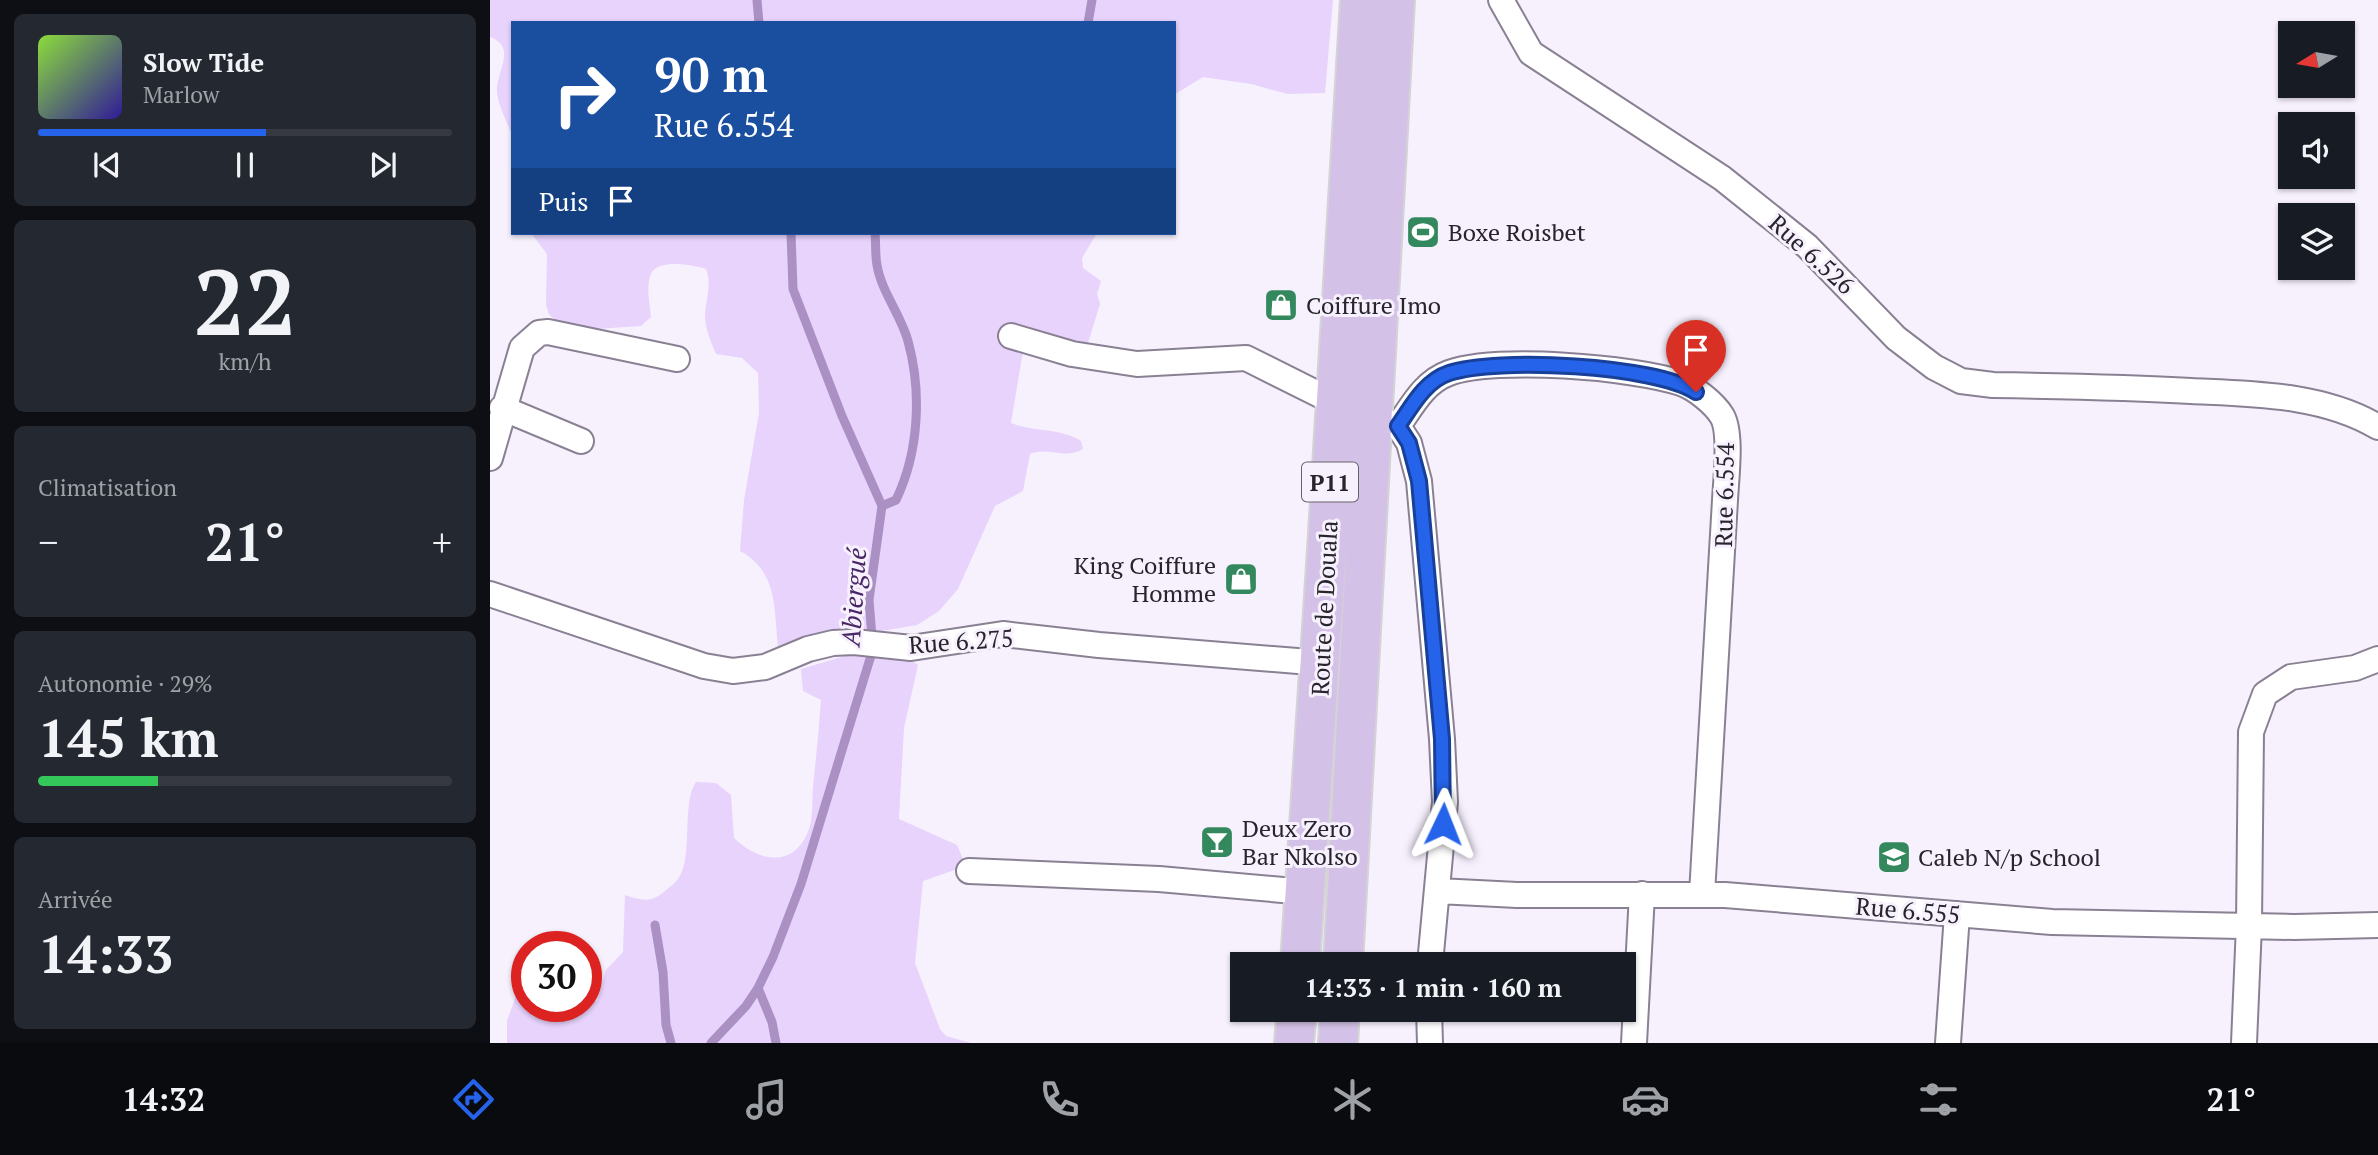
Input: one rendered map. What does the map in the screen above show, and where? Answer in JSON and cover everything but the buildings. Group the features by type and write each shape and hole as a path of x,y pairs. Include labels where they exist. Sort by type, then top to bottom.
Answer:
{"main road":[{"name":"Route de Douala","path":"1301,952 1322,663 1334,402 1360,0"},
{"name":"P11","path":"1344,952 1385,421 1395,0"},
{"path":"1294,1043 1296,1022"},
{"path":"1338,1043 1339,1022"}],"street":[{"name":"Rue 6.526","path":"1501,0 1531,53 1722,178 1808,246 1896,338 1934,368 1961,381 1993,385 2273,395 2323,405 2364,418 2378,427"},
{"path":"490,458 502,408 522,348 539,333 548,332 677,359"},
{"path":"1011,336 1072,354 1137,365 1246,358 1334,402 1385,421 1409,443 1419,481 1445,802 1431,952"},
{"name":"Rue 6.554","path":"1385,421 1430,383 1450,373 1543,364 1618,371 1682,383 1710,402 1723,417 1726,435 1726,500 1702,894"},
{"path":"502,408 581,441"},
{"name":"Rue 6.275","path":"490,594 692,663 733,671 765,667 808,649 833,643 854,642 911,648 1003,634 1099,645 1322,663"},
{"path":"2244,1043 2249,925 2251,732 2265,694 2291,677 2355,668 2378,659"},
{"path":"969,871 1159,879 1305,892"},
{"name":"Rue 6.555","path":"1438,891 1517,895 1702,894 2052,922 2378,925"},
{"path":"1634,1043 1642,894"},
{"path":"1948,1043 1957,914"},
{"path":"1429,1022 1430,1043"}],"shaded area":[{"path":"490,0 1333,0 1325,93 1288,94 1251,84 1203,77 1176,94 1176,21 511,21 511,132 497,96 504,53 498,41 490,37"},
{"path":"533,235 1096,235 1082,258 1083,268 1101,281 1097,294 1100,304 1088,343 1062,346 1027,343 1022,357 1011,423 1073,437 1081,441 1083,449 1069,453 1043,451 1030,454 1023,491 995,506 958,589 939,611 917,625 852,636 779,656 773,596 769,583 763,571 740,551 744,500 759,413 758,373 742,358 716,354 705,320 709,286 706,269 678,264 656,268 649,282 651,317 641,326 580,330 559,324 549,314 546,305 547,254"},
{"path":"873,655 902,658 918,665 904,728 899,819 957,845 966,866 923,881 915,963 940,1029 946,1036 971,1043 507,1043 507,1021 511,1010 511,1022 602,1022 602,984 606,970 623,952 625,895 651,899 678,879 683,869 689,803 696,782 716,783 731,795 734,838 755,853 777,858 796,849 804,840 811,821 821,700 803,691 801,669 845,656"}],"waterway":[{"name":"Abiergué","path":"757,0 759,21"},
{"path":"1088,21 1092,0"},
{"name":"Abiergué","path":"776,1043 772,1022 758,988 801,884 873,649 869,600 882,506 842,416 793,289 791,235"},
{"path":"875,235 879,275 908,341 916,401 914,442 904,481 896,500 882,506"},
{"path":"655,925 663,972 666,1025 671,1043"},
{"path":"711,1043 746,1006 758,988"}],"place":[{"name":"Boxe Roisbet","path":"1423,232"},
{"name":"Coiffure Imo","path":"1281,305"},
{"name":"King Coiffure Homme","path":"1241,579"},
{"name":"Deux Zero Bar Nkolso","path":"1217,842"},
{"name":"Caleb N/p School","path":"1894,857"}],"route":[{"path":"1443,824 1445,802 1442,739 1419,481 1409,443 1398,426 1430,383 1450,373 1481,368 1543,364 1618,371 1682,383 1696,392"}]}
